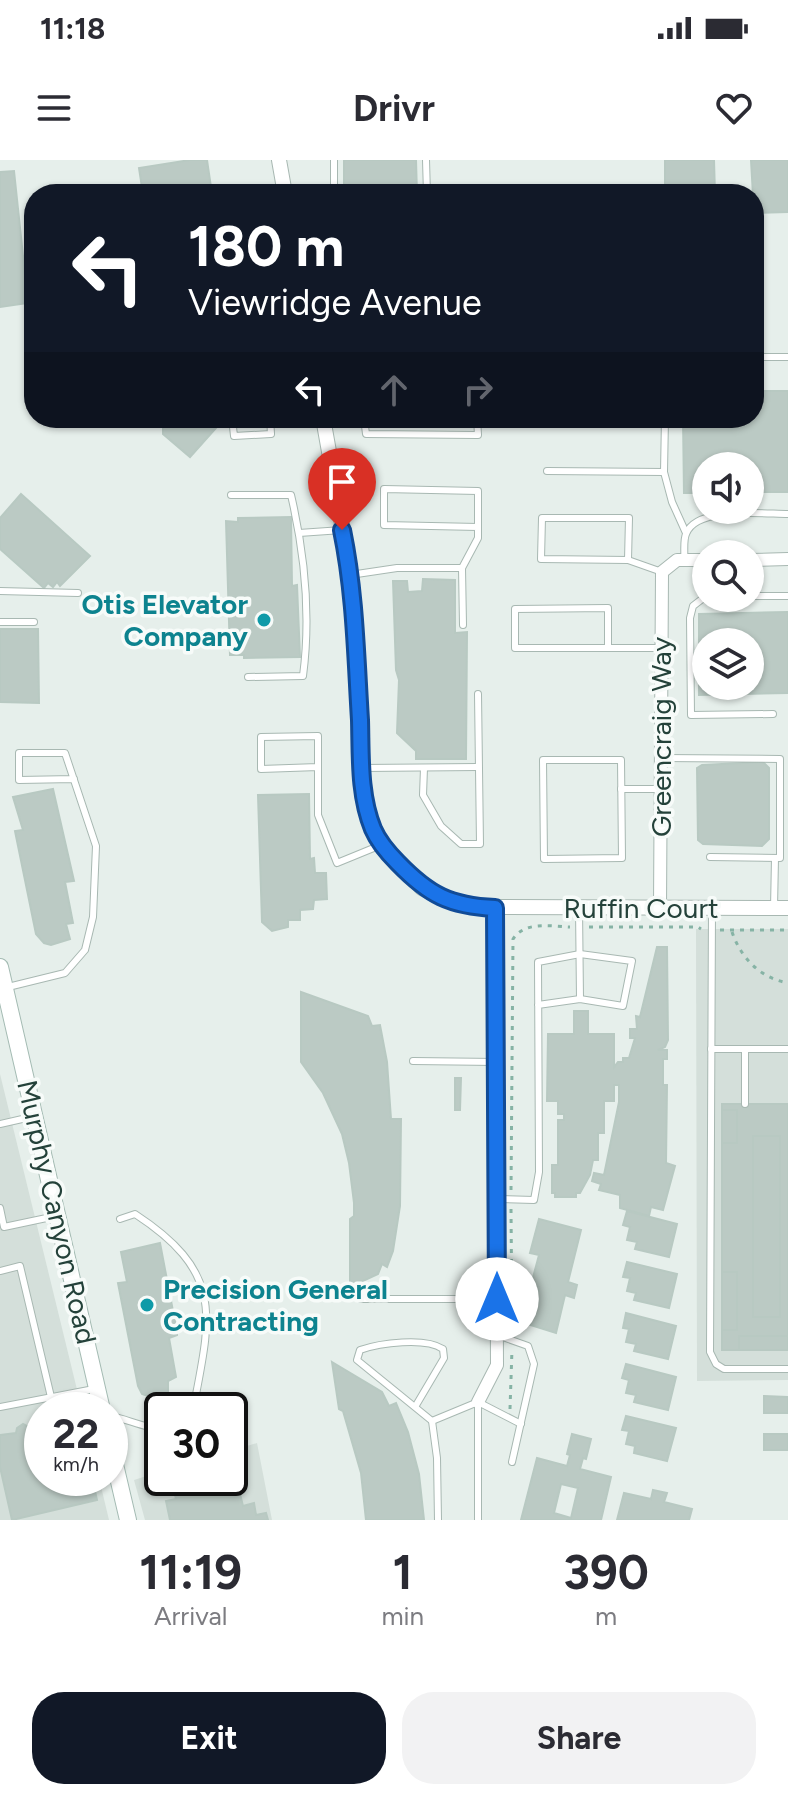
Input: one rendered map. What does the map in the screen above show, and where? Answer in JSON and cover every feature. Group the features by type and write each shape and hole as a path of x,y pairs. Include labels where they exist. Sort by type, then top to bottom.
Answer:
{"main road":[{"name":"Murphy Canyon Road","path":"0,967 4,996 98,1392"},
{"path":"122,1496 128,1520"}],"street":[{"path":"279,160 283,184"},
{"path":"325,428 350,575 363,796 381,845"},
{"path":"764,560 788,559"},
{"path":"664,570 677,560 692,560"},
{"name":"Greencraig Way","path":"660,908 664,570"},
{"name":"Ruffin Court","path":"381,845 422,888 475,907 781,908"},
{"path":"478,1402 497,1365 495,908"}],"lane":[{"path":"334,160 334,184"},
{"path":"426,160 427,184"},
{"path":"764,357 788,357"},
{"path":"233,428 234,436 271,434 271,428"},
{"path":"365,428 366,434 478,435 478,428"},
{"path":"665,428 664,472 672,502 686,533 684,560"},
{"path":"547,471 664,472"},
{"path":"463,625 462,568 478,538 478,527 478,491 384,489 384,525 478,527"},
{"path":"231,495 291,495 307,596 303,676 248,677"},
{"path":"686,533 696,521 714,515 788,514"},
{"path":"628,560 629,518 542,518 541,559 628,560 664,570"},
{"path":"299,533 342,530"},
{"path":"350,575 397,568 462,568"},
{"path":"0,591 78,593"},
{"path":"764,596 788,596"},
{"path":"608,648 608,608 515,609 515,648 608,648 661,648"},
{"path":"692,610 691,715 773,714"},
{"path":"0,622 34,622"},
{"path":"424,768 423,795 441,826 461,844 480,844 478,694"},
{"path":"318,767 261,769 261,737 318,736 318,767 318,815 337,863 381,845"},
{"path":"4,996 65,973 85,950 93,917 96,846 74,779 65,753 19,753 19,780 74,779"},
{"path":"661,758 780,759 780,858 710,857"},
{"path":"543,760 621,760 621,789 622,858 544,859 543,760"},
{"path":"362,768 478,767"},
{"path":"621,789 661,789"},
{"path":"775,858 781,908"},
{"path":"579,908 580,999"},
{"path":"712,908 710,1352 716,1364 724,1369 788,1369"},
{"path":"496,1199 534,1200 539,1172 538,1005 538,962 580,954 632,961 623,1006 580,999 538,1005"},
{"path":"711,1049 788,1049"},
{"path":"745,1049 745,1104"},
{"path":"413,1061 496,1062"},
{"path":"0,1124 35,1117"},
{"path":"0,1208 4,1227 57,1216"},
{"path":"120,1219 135,1214 155,1227 193,1266 203,1288 208,1310 196,1392"},
{"path":"0,1271 20,1266 50,1392"},
{"path":"361,1299 497,1299"},
{"path":"497,1335 528,1346 534,1364 512,1462"},
{"path":"415,1407 444,1358 443,1349 435,1344 396,1343 360,1350 357,1360 432,1421 437,1458 438,1520"},
{"path":"77,1392 97,1388"},
{"path":"0,1407 24,1402"},
{"path":"432,1421 478,1402 521,1424"},
{"path":"478,1402 478,1520"}],"path":[{"path":"507,1417 512,1403 513,939 522,929 533,926 788,930"},
{"path":"731,930 741,953 759,971 772,979 788,983"}],"shaded area":[{"path":"696,929 788,929 788,1380 697,1381"},
{"path":"0,1074 78,1392 24,1392 24,1496 103,1496 109,1520 0,1520"},
{"path":"257,1443 272,1520 145,1520 134,1480 144,1477 144,1496 248,1496 248,1446"}],"building":[{"path":"207,160 211,184 141,184 139,168"},
{"path":"344,160 416,160 417,184 344,184"},
{"path":"665,160 714,160 715,184 665,184"},
{"path":"751,160 788,160 788,212 764,213 764,184 752,184"},
{"path":"14,171 24,265 24,304 0,307 0,172"},
{"path":"764,391 788,391 788,492 764,492 764,452 692,452 692,493 684,493 683,428 764,428"},
{"path":"163,428 216,428 190,457 163,434"},
{"path":"21,494 90,556 60,586 57,582 53,587 48,583 44,588 0,549 0,518"},
{"name":"Otis Elevator Company","path":"291,517 292,586 297,585 300,657 244,658 244,655 230,655 226,521"},
{"path":"423,579 455,580 455,633 467,632 466,759 416,759 416,751 397,733 399,680 393,581 407,581 408,592 422,591"},
{"path":"788,612 788,693 764,694 764,628 699,628 699,614"},
{"path":"0,629 38,629 39,703 0,702"},
{"path":"763,762 769,768 769,839 762,846 703,844 698,840 697,768 702,765"},
{"path":"53,789 74,881 65,882 73,923 66,924 70,939 51,945 44,943 36,934 15,831 23,830 13,797"},
{"path":"309,794 310,859 314,858 315,873 326,873 327,899 314,900 313,909 300,910 300,920 288,920 288,927 272,931 262,922 258,795"},
{"path":"657,947 667,947 668,1040 665,1047 658,1050 667,1050 667,1059 663,1059 663,1085 667,1085 666,1163 675,1166 663,1210 651,1207 649,1216 620,1208 620,1195 599,1190 601,1184 592,1181 594,1173 604,1175 619,1102 619,1085 614,1085 614,1101 604,1101 604,1133 598,1133 598,1160 593,1160 590,1175 580,1193 576,1193 576,1197 555,1197 552,1193 552,1165 558,1165 558,1120 564,1120 564,1114 558,1114 558,1101 547,1101 548,1034 574,1034 574,1011 588,1011 588,1034 614,1034 614,1067 618,1062 623,1062 623,1058 629,1058 635,1038 630,1038 630,1029 637,1029 636,1016 640,1017"},
{"path":"301,992 368,1016 372,1026 380,1025 387,1062 391,1119 401,1119 400,1206 393,1251 387,1267 382,1264 378,1274 350,1287 350,1219 354,1216 354,1203 349,1163 342,1134 323,1093 301,1062"},
{"path":"455,1078 461,1078 460,1110 455,1110"},
{"path":"722,1104 788,1104 788,1350 722,1350"},
{"path":"722,1110 737,1110 737,1143 722,1143"},
{"path":"753,1136 780,1136 780,1317 753,1317"},
{"path":"627,1211 677,1224 669,1257 635,1249 637,1242 627,1240 630,1227 623,1225"},
{"path":"539,1219 581,1230 568,1282 577,1285 574,1298 565,1295 556,1333 518,1321 522,1305 534,1308 539,1287 531,1285 539,1255 530,1253"},
{"name":"Precision General Contracting","path":"160,1243 177,1335 169,1338 176,1377 168,1381 168,1392 144,1392 144,1395 138,1386 118,1283 127,1282 121,1252"},
{"path":"627,1262 677,1274 669,1308 634,1300 636,1293 627,1291 630,1278 623,1277"},
{"path":"722,1272 737,1272 737,1330 722,1330"},
{"path":"626,1313 676,1326 668,1359 634,1351 636,1344 626,1342 629,1329 623,1328"},
{"path":"739,1336 788,1336 788,1350 739,1350"},
{"path":"332,1362 382,1392 389,1406 396,1403 408,1432 419,1474 424,1520 366,1520 361,1473 343,1411 339,1409"},
{"path":"626,1364 676,1377 668,1410 634,1402 636,1395 626,1393 629,1380 622,1378"},
{"path":"764,1396 788,1397 788,1413 764,1413"},
{"path":"626,1416 676,1428 667,1461 634,1453 635,1446 626,1444 629,1431 622,1430"},
{"path":"24,1425 24,1496 96,1496 97,1500 12,1520 0,1467 0,1435 16,1433 17,1428"},
{"path":"572,1434 591,1439 580,1469 611,1477 601,1520 521,1520 537,1458 567,1466 570,1455 567,1454","holes":["561,1484 578,1488 571,1518 554,1513"]},
{"path":"764,1434 788,1434 788,1450 764,1450"},
{"path":"653,1490 667,1493 664,1502 692,1509 689,1520 617,1520 624,1493 651,1499"},
{"path":"175,1496 240,1496 243,1506 254,1503 256,1515 266,1513 268,1520 170,1520 166,1501 176,1499"}],"place":[{"name":"Otis Elevator Company","path":"264,620"},
{"name":"Precision General Contracting","path":"147,1305"}],"route":[{"path":"342,530 354,610 363,796 373,828 383,849 422,888 475,907 495,908 497,1299"}]}
